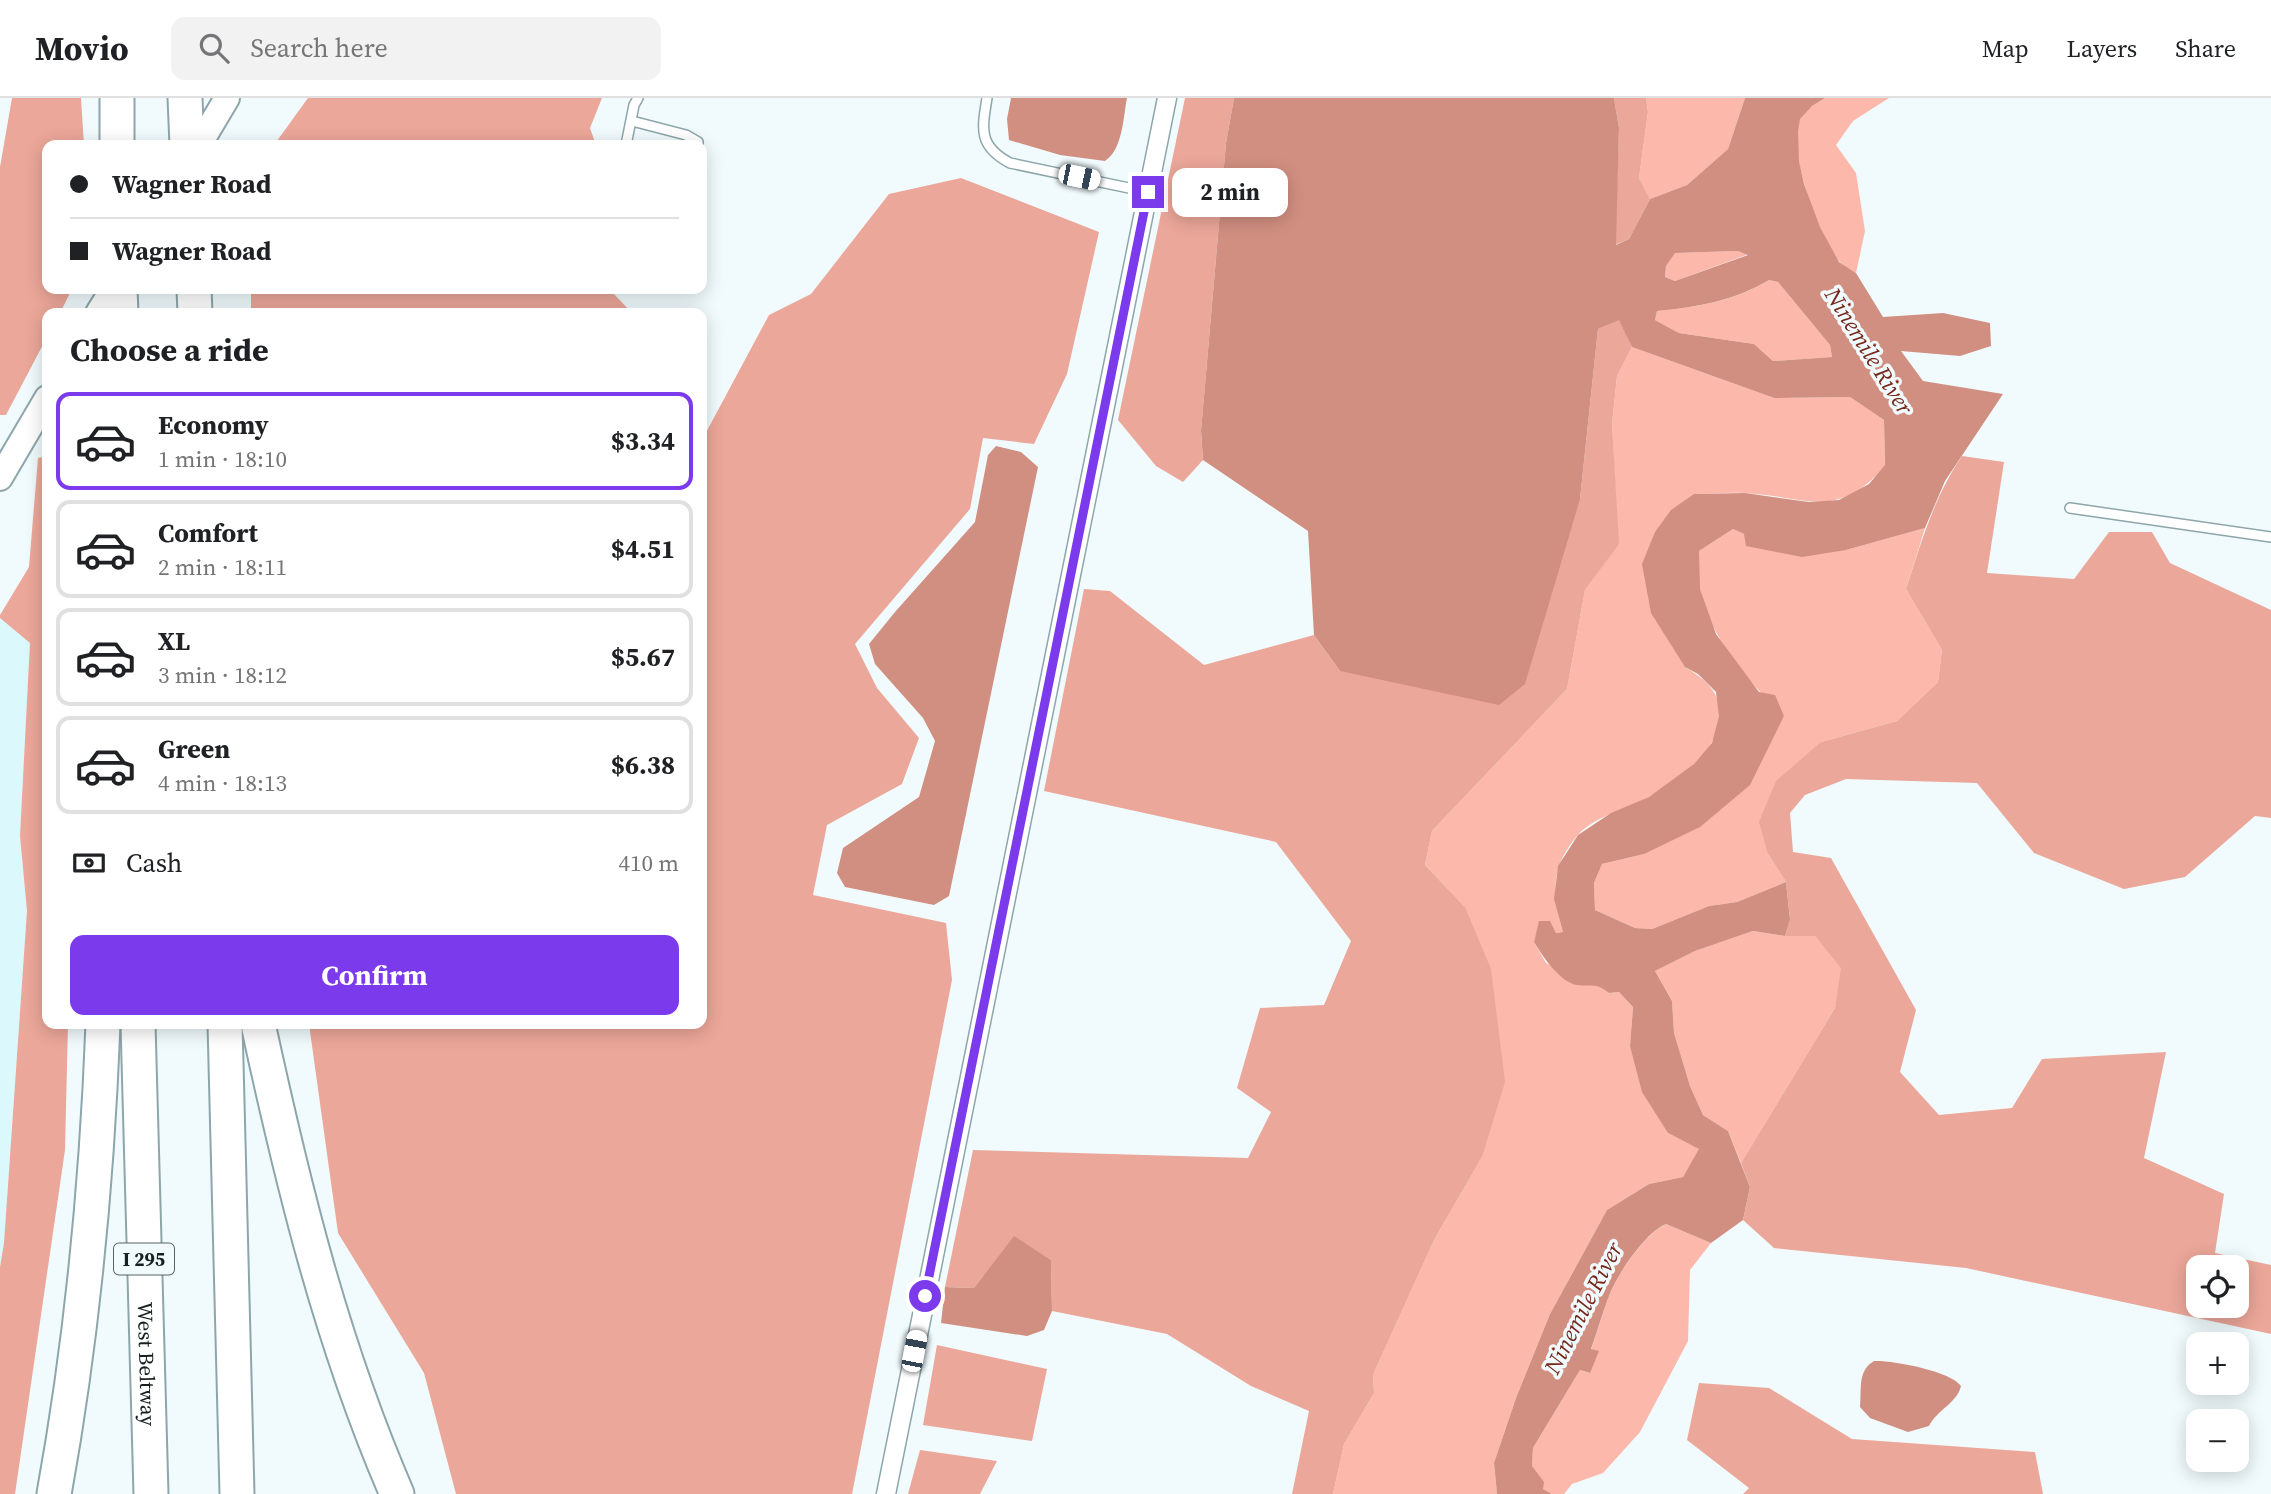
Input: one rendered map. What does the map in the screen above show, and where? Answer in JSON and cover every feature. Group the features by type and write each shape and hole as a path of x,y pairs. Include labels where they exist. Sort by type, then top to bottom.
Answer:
{"highway":[{"path":"117,98 117,140"},
{"path":"185,98 187,140"},
{"path":"54,1494 66,1431 85,1266 103,1029"},
{"name":"West Beltway","path":"138,1029 151,1494"},
{"path":"225,1029 237,1494"},
{"path":"259,1029 300,1211 354,1385 397,1494"}],"street":[{"path":"202,140 227,98"},
{"path":"886,1494 1167,98"},
{"path":"0,478 42,407"}],"lane":[{"path":"627,140 634,105 638,98"},
{"path":"987,98 982,125 984,138 997,156 1010,163 1148,192"},
{"path":"632,121 686,135 695,140"},
{"path":"2070,508 2271,537"}],"shaded area":[{"path":"12,98 81,98 84,140 42,140 42,294 70,294 62,308 42,308 42,347 6,415 0,415 0,167"},
{"path":"308,98 602,98 590,128 594,140 278,140"},
{"path":"1185,98 1234,98 1226,143 1201,431 1203,460 1183,482 1156,466 1118,420"},
{"path":"1614,98 1646,98 1648,112 1639,178 1650,199 1629,239 1615,245 1619,128"},
{"path":"1646,98 1745,98 1728,149 1687,185 1650,199 1639,178 1648,112"},
{"path":"1825,98 1889,98 1853,121 1836,145 1856,173 1865,231 1856,273 1840,262 1822,232 1807,191 1797,150 1797,133 1802,115"},
{"path":"961,178 1099,232 1067,374 1034,444 983,438 970,509 855,644 877,688 919,738 902,784 827,825 813,895 946,923 952,980 852,1494 456,1494 424,1373 338,1233 310,1029 707,1029 707,431 769,315 811,294 889,194"},
{"path":"1738,251 1749,254 1675,281 1665,277 1666,266 1674,253"},
{"path":"1769,280 1778,282 1830,345 1832,357 1773,361 1754,344 1679,333 1655,320 1657,311 1715,302 1743,293"},
{"path":"251,294 614,294 627,308 251,308"},
{"path":"1620,319 1632,347 1617,376 1612,424 1619,544 1585,590 1567,689 1432,831 1425,865 1465,907 1491,969 1505,1082 1482,1157 1434,1240 1373,1375 1374,1393 1344,1444 1333,1494 1292,1494 1309,1411 1251,1386 1167,1334 1052,1311 1051,1260 1014,1237 974,1288 945,1287 973,1150 1248,1158 1271,1112 1237,1088 1260,1008 1324,1005 1351,941 1276,842 1044,791 1084,589 1110,591 1204,665 1314,635 1340,671 1580,499 1598,329"},
{"path":"1632,347 1774,398 1850,397 1884,420 1885,466 1851,494 1835,500 1803,501 1744,493 1694,494 1685,667 1712,689 1719,703 1713,740 1693,765 1664,788 1601,819 1577,836 1562,860 1556,882 1557,906 1563,932 1556,933 1540,921 1534,942 1546,963 1597,984 1609,993 1619,992 1633,1007 1630,1046 1668,1133 1700,1149 1683,1177 1649,1184 1607,1210 1550,1314 1516,1398 1494,1463 1497,1494 1333,1494 1344,1444 1374,1393 1373,1375 1434,1240 1482,1157 1465,907 1425,865 1432,831 1567,689 1585,590 1618,544 1612,424 1617,376"},
{"path":"1962,456 2004,462 1987,573 2074,579 2109,532 2152,532 2170,563 2271,610 2271,818 2255,816 2185,877 2124,889 2034,853 1977,783 1846,779 1805,795 1790,813 1793,852 1831,858 1916,1010 1900,1072 1939,1115 2012,1108 2042,1059 2166,1052 2144,1158 2224,1194 2215,1253 2224,1255 2186,1255 2186,1316 1966,1268 1774,1248 1743,1220 1750,1187 1741,1163 1835,1008 1841,968 1815,936 1785,936 1790,918 1786,882 1768,854 1759,822 1776,781 1821,742 1897,721 1938,682 1942,650 1906,589 1929,521"},
{"path":"42,457 42,1029 68,1029 65,1150 15,1494 0,1494 0,1267 4,1243 27,911 20,836 30,643 0,618 0,615 29,567 38,458"},
{"path":"1925,528 1906,589 1942,650 1938,682 1897,721 1821,742 1768,854 1786,882 1737,902 1709,906 1652,929 1635,928 1595,910 1594,883 1602,864 1644,854 1779,724 1784,716 1745,674 1713,625 1700,590 1699,551 1733,529 1744,534 1846,550"},
{"path":"0,618 30,643 20,836 27,911 4,1243 0,1267"},
{"path":"1753,931 1785,936 1815,936 1842,968 1835,1008 1741,1163 1728,1131 1703,1115 1690,1086 1674,1033 1672,1001 1655,971 1695,951"},
{"path":"1666,1224 1711,1243 1690,1270 1688,1341 1640,1432 1603,1473 1572,1484 1564,1494 1552,1494 1543,1489 1532,1466 1533,1448 1580,1370 1589,1373 1598,1351 1591,1350 1615,1283 1634,1253 1650,1235"},
{"path":"2249,1260 2271,1265 2271,1334 2197,1318 2249,1318"},
{"path":"937,1345 1047,1369 1032,1441 923,1425"},
{"path":"1699,1383 1769,1388 1852,1439 2035,1452 2043,1494 1743,1494 1749,1488 1687,1440"},
{"path":"920,1450 997,1461 980,1494 908,1494"}],"water":[{"path":"1011,98 1127,98 1119,141 1105,161 1060,155 1009,140 1007,119"},
{"name":"Ninemile River","path":"1234,98 1614,98 1619,128 1616,245 1629,239 1650,199 1687,185 1728,149 1745,98 1825,98 1812,106 1800,119 1799,161 1804,184 1820,227 1839,262 1856,273 1883,317 1943,313 1990,323 1991,346 1960,356 1901,351 1923,381 2003,394 1945,481 1925,528 1846,550 1802,557 1746,546 1744,534 1733,529 1699,551 1700,589 1716,634 1759,692 1775,695 1784,716 1750,785 1700,827 1644,854 1602,864 1594,883 1595,910 1635,928 1652,929 1709,906 1737,902 1786,882 1790,919 1785,936 1753,931 1695,951 1655,971 1672,1001 1674,1033 1690,1086 1703,1115 1728,1131 1750,1187 1743,1220 1711,1243 1666,1224 1642,1243 1627,1263 1611,1291 1603,1313 1591,1349 1599,1351 1590,1373 1580,1370 1533,1448 1532,1466 1544,1482 1543,1489 1552,1494 1497,1494 1494,1463 1516,1398 1550,1314 1607,1210 1649,1184 1683,1177 1699,1149 1668,1133 1642,1092 1630,1046 1633,1007 1619,992 1609,993 1597,986 1577,985 1564,979 1534,942 1539,921 1550,921 1556,933 1563,932 1554,899 1558,866 1578,835 1611,813 1649,797 1694,764 1712,743 1719,716 1716,692 1698,674 1685,667 1651,613 1642,564 1655,532 1671,510 1694,494 1745,493 1809,502 1839,500 1869,484 1885,465 1884,420 1850,397 1774,398 1632,347 1619,320 1598,329 1580,499 1525,684 1499,705 1340,671 1314,635 1308,531 1203,460 1201,431 1226,143","holes":["1738,251 1748,255 1675,281 1665,277 1666,266 1675,253","1769,280 1778,282 1830,345 1832,357 1773,361 1754,344 1679,333 1655,320 1657,311 1715,302"]},
{"path":"996,446 1021,452 1038,467 949,896 934,905 845,887 837,873 843,848 919,797 935,741 923,718 875,664 869,644 975,522 988,455"},
{"path":"1014,1236 1051,1260 1052,1311 1044,1330 1027,1336 941,1323 945,1287 974,1288"},
{"path":"1874,1361 1894,1362 1934,1371 1961,1386 1955,1397 1929,1426 1908,1432 1870,1418 1860,1407 1863,1375"}],"route":[{"path":"925,1296 1148,192"}]}
